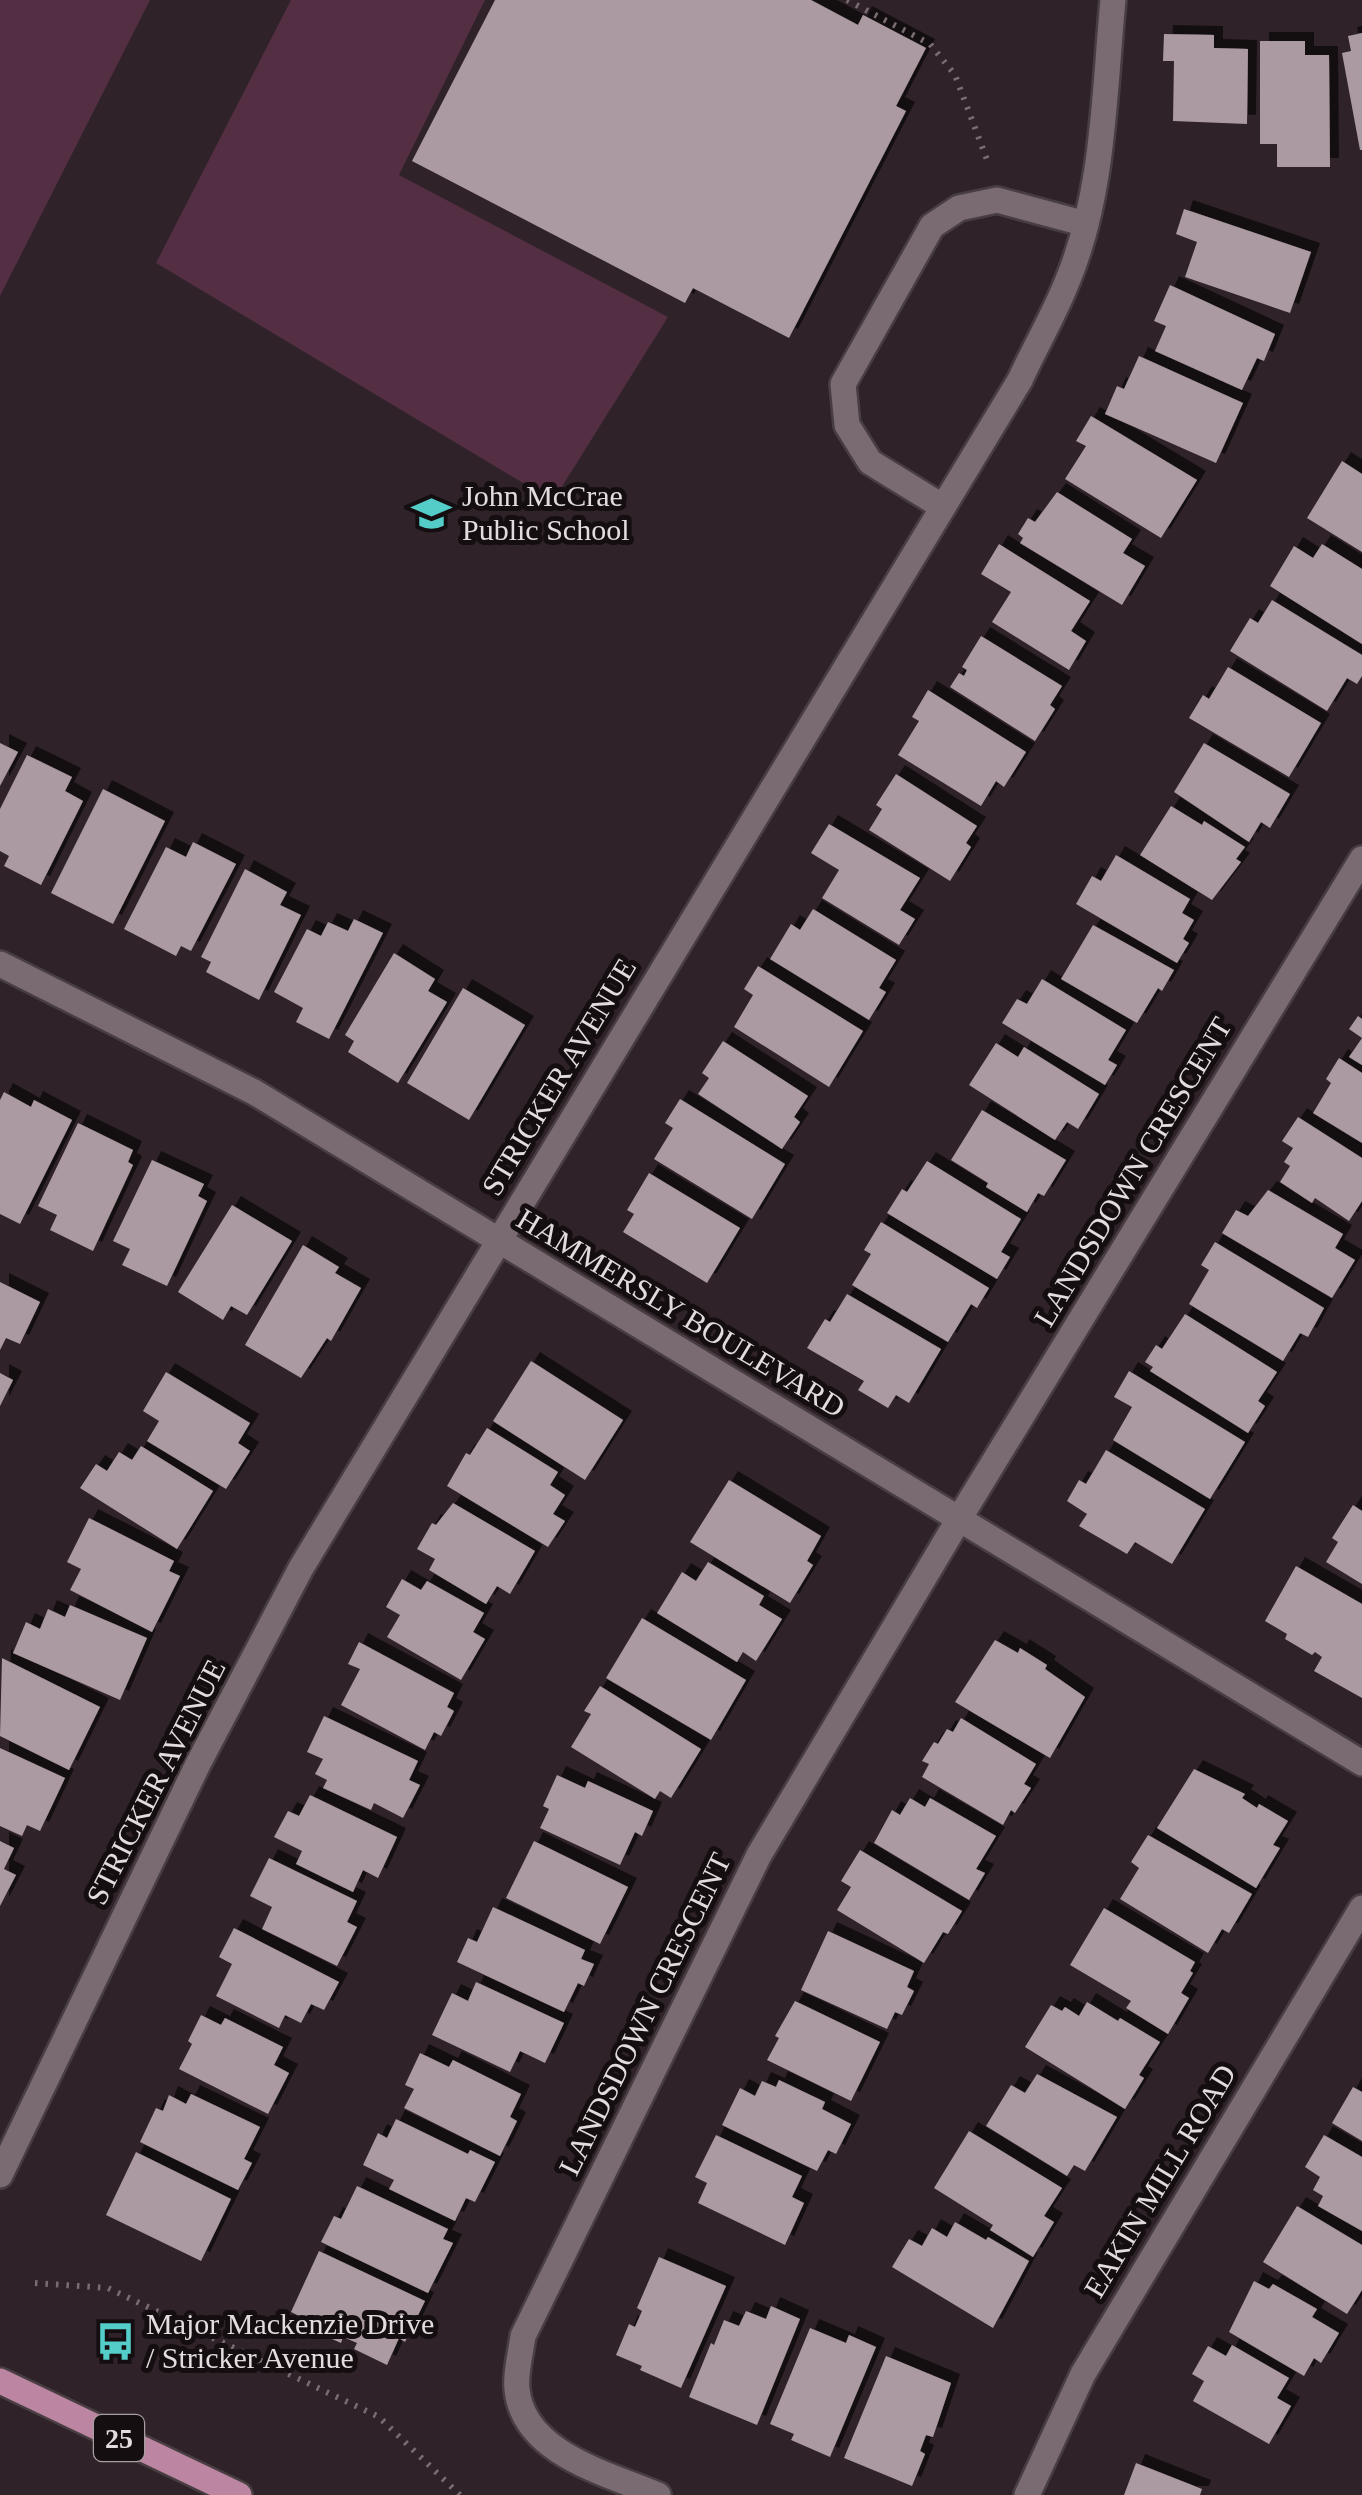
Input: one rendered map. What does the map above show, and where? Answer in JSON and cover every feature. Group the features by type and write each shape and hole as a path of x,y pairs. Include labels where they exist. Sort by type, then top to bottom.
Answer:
{"main road":[{"name":"25","path":"0,2380 239,2495"}],"street":[{"name":"STRICKER AVENUE","path":"0,2175 198,1764 301,1568 1020,380 1068,281 1086,224 1101,144 1112,0"},
{"path":"942,507 870,462 846,426 844,384 932,226 959,208 997,200 1086,224"},
{"name":"LANDSDOWN CRESCENT","path":"658,2495 570,2458 532,2429 517,2390 523,2336 759,1855 1362,858"},
{"name":"HAMMERSLY BOULEVARD","path":"0,964 254,1092 959,1520"},
{"path":"959,1520 1362,1762"},
{"name":"EAKIN MILL ROAD","path":"1027,2495 1083,2374 1362,1908"}],"path":[{"path":"847,0 930,44 955,75 990,166"},
{"path":"35,2283 108,2288 378,2417 460,2495"}],"shaded area":[{"path":"0,0 150,0 0,296"},
{"path":"291,0 485,0 399,175 668,317 553,501 156,263"}],"building":[{"path":"495,0 811,0 858,25 863,15 926,48 896,106 906,111 789,338 693,288 685,303 412,161"},
{"path":"1362,33 1360,150 1342,53 1351,51 1348,36"},
{"path":"1164,34 1214,35 1214,48 1248,49 1247,124 1173,121 1174,61 1163,61"},
{"path":"1260,41 1305,41 1305,55 1329,55 1330,167 1277,167 1277,144 1260,144"},
{"path":"1184,209 1311,252 1290,313 1185,277 1197,242 1176,234"},
{"path":"1170,285 1275,334 1264,361 1257,358 1242,390 1155,351 1166,326 1154,321"},
{"path":"1139,356 1243,403 1216,463 1105,414 1117,386 1124,389"},
{"path":"1091,416 1197,480 1161,538 1065,479 1086,446 1076,441"},
{"path":"1342,461 1362,474 1362,552 1307,518"},
{"path":"1057,492 1132,539 1123,553 1145,566 1122,605 1020,543 1023,538 1018,534 1028,518 1035,522"},
{"path":"999,544 1090,601 1071,631 1086,641 1069,670 992,622 1011,592 981,574"},
{"path":"1322,544 1362,569 1362,644 1270,586 1294,546 1313,558"},
{"path":"1272,600 1362,655 1362,676 1357,684 1347,678 1327,711 1230,651 1250,618 1258,623"},
{"path":"981,636 1062,686 1050,705 1055,709 1035,741 950,687 959,673 964,676 967,670 962,667"},
{"path":"1228,667 1321,723 1289,777 1189,718 1203,695 1209,699"},
{"path":"928,690 1026,752 1004,787 996,781 981,806 898,755 919,721 912,717"},
{"path":"0,743 18,752 0,786"},
{"path":"1204,743 1290,794 1270,828 1261,822 1249,842 1174,792"},
{"path":"27,755 72,777 65,791 83,801 41,885 4,866 9,856 0,851 0,809"},
{"path":"896,774 977,826 966,843 971,847 950,881 869,830 882,809 876,805"},
{"path":"103,789 165,821 113,924 51,893"},
{"path":"1171,806 1245,847 1236,859 1241,862 1212,900 1140,855"},
{"path":"829,824 920,878 900,910 915,919 899,945 822,898 839,870 811,853"},
{"path":"193,842 236,864 191,951 181,946 176,956 124,929 166,847 186,857"},
{"path":"1116,855 1190,899 1182,913 1194,920 1183,939 1189,943 1177,963 1076,904 1092,876 1101,881"},
{"path":"245,869 287,892 280,905 301,915 259,1000 206,972 211,962 201,957"},
{"path":"813,909 896,960 879,988 886,992 869,1020 770,959 791,924 800,930"},
{"path":"354,919 383,933 329,1039 296,1022 303,1008 274,992 307,929 321,936 328,922 348,931"},
{"path":"1093,925 1174,970 1137,1023 1061,979"},
{"path":"394,953 435,979 428,991 447,1002 398,1083 348,1052 354,1041 345,1035"},
{"path":"758,966 863,1031 829,1087 734,1027 753,995 744,989"},
{"path":"1042,979 1126,1030 1108,1060 1117,1065 1105,1085 1002,1023 1017,999 1027,1004"},
{"path":"463,988 525,1025 469,1120 407,1083"},
{"path":"1358,1016 1362,1019 1362,1038 1349,1029"},
{"path":"1362,1038 1362,1065 1349,1057"},
{"path":"723,1041 808,1096 794,1117 800,1122 782,1149 698,1094 709,1078 702,1073"},
{"path":"996,1043 1018,1057 1024,1047 1099,1094 1078,1129 1067,1122 1055,1140 969,1085"},
{"path":"1339,1058 1362,1073 1362,1143 1313,1113 1331,1083 1326,1079"},
{"path":"4,1092 31,1107 34,1100 72,1120 20,1224 0,1214 0,1100"},
{"path":"680,1099 785,1164 752,1219 654,1159 673,1128 665,1123"},
{"path":"982,1110 1066,1160 1044,1196 1038,1193 1027,1212 951,1160"},
{"path":"1298,1117 1362,1158 1362,1201 1349,1221 1315,1198 1312,1203 1280,1182 1290,1166 1284,1162 1293,1148 1282,1141"},
{"path":"78,1123 133,1150 128,1162 133,1165 93,1251 50,1230 57,1215 38,1206"},
{"path":"152,1160 204,1184 198,1196 207,1201 167,1286 122,1265 130,1249 113,1241"},
{"path":"927,1161 1021,1219 1001,1252 1010,1257 997,1279 887,1213 902,1189 907,1192"},
{"path":"649,1173 740,1228 707,1283 623,1232 634,1214 627,1210"},
{"path":"1268,1190 1343,1234 1335,1248 1355,1260 1332,1298 1222,1233 1236,1210 1248,1216"},
{"path":"232,1205 292,1241 247,1315 231,1306 223,1320 178,1292"},
{"path":"881,1222 989,1288 977,1308 971,1304 948,1342 852,1285 871,1254 864,1250"},
{"path":"1215,1242 1324,1308 1308,1337 1300,1333 1283,1361 1189,1304 1209,1270 1201,1265"},
{"path":"303,1245 339,1267 335,1273 361,1288 331,1341 327,1338 301,1378 245,1345"},
{"path":"0,1282 40,1302 20,1344 6,1338 0,1350"},
{"path":"847,1294 941,1349 909,1403 896,1395 888,1408 858,1390 864,1381 807,1348 825,1319 830,1322"},
{"path":"1185,1314 1277,1372 1258,1401 1265,1406 1248,1433 1150,1371 1153,1367 1145,1362 1156,1345 1162,1349"},
{"path":"531,1361 623,1420 585,1480 493,1421"},
{"path":"1129,1371 1245,1442 1210,1499 1113,1440 1132,1407 1114,1397"},
{"path":"166,1372 250,1423 238,1443 250,1451 226,1489 147,1441 159,1421 143,1411"},
{"path":"0,1373 13,1380 0,1406"},
{"path":"487,1428 558,1472 550,1485 565,1495 553,1514 565,1521 548,1547 447,1486 466,1453 470,1455"},
{"path":"141,1446 213,1491 177,1549 80,1488 96,1464 107,1471 119,1452 132,1460"},
{"path":"1106,1450 1205,1509 1172,1564 1135,1542 1127,1554 1079,1526 1087,1514 1067,1501 1079,1480 1086,1484"},
{"path":"729,1480 821,1536 807,1561 813,1565 790,1603 690,1542"},
{"path":"453,1503 535,1551 510,1594 497,1586 486,1604 429,1570 435,1559 417,1549 432,1523 436,1525"},
{"path":"1353,1505 1362,1511 1362,1584 1326,1562 1338,1542 1332,1538"},
{"path":"89,1518 174,1561 169,1571 180,1576 152,1632 70,1590 81,1569 67,1562"},
{"path":"708,1562 764,1596 759,1605 782,1619 756,1661 743,1652 737,1662 657,1613 682,1572 696,1581"},
{"path":"1296,1566 1362,1604 1362,1698 1314,1671 1322,1657 1285,1639 1287,1634 1265,1621"},
{"path":"402,1579 421,1590 427,1581 484,1613 473,1632 485,1639 461,1680 387,1637 400,1615 386,1607"},
{"path":"70,1605 147,1638 120,1700 13,1653 26,1622 40,1629 48,1609 65,1617"},
{"path":"642,1618 746,1680 711,1740 606,1678"},
{"path":"995,1640 1018,1653 1020,1648 1047,1665 1045,1669 1085,1697 1050,1758 955,1702"},
{"path":"359,1642 454,1693 447,1707 454,1711 441,1736 434,1732 425,1750 341,1705 360,1669 348,1664"},
{"path":"2,1658 100,1707 69,1770 0,1736"},
{"path":"600,1686 701,1749 671,1798 660,1791 655,1799 571,1747 591,1714 584,1711"},
{"path":"324,1716 418,1761 409,1780 420,1785 403,1818 374,1803 371,1810 323,1788 327,1780 315,1774 323,1759 307,1752"},
{"path":"961,1718 1036,1764 1024,1784 1031,1788 1003,1825 922,1777 929,1764 922,1761 934,1742 938,1744 947,1729 953,1732"},
{"path":"0,1748 65,1778 40,1831 27,1825 22,1836 0,1826"},
{"path":"1194,1769 1245,1794 1242,1798 1257,1808 1259,1804 1288,1821 1273,1845 1280,1848 1256,1888 1157,1828"},
{"path":"557,1775 585,1788 588,1781 653,1811 642,1836 635,1832 620,1865 540,1828 549,1809 543,1806"},
{"path":"310,1795 397,1837 378,1878 363,1870 353,1892 296,1864 302,1851 274,1837 288,1811 299,1816"},
{"path":"910,1798 925,1807 930,1798 996,1836 976,1869 985,1873 969,1900 874,1843 892,1810 900,1815"},
{"path":"1148,1835 1252,1894 1229,1933 1222,1929 1208,1953 1120,1899 1139,1868 1131,1862"},
{"path":"0,1841 14,1848 4,1869 16,1875 0,1906"},
{"path":"534,1841 628,1887 600,1944 506,1898"},
{"path":"860,1850 962,1911 924,1963 837,1910 851,1887 841,1881"},
{"path":"269,1858 357,1901 347,1922 357,1927 337,1966 262,1929 272,1907 250,1896"},
{"path":"493,1907 585,1950 581,1959 594,1964 584,1986 578,1983 564,2012 457,1962 468,1938 477,1942"},
{"path":"1104,1908 1195,1962 1181,1993 1189,1998 1168,2034 1126,2008 1131,2001 1070,1965"},
{"path":"234,1928 339,1982 324,2010 311,2004 301,2023 285,2015 279,2028 216,1996 232,1964 219,1957"},
{"path":"828,1931 914,1971 907,1987 914,1991 902,2015 895,2012 887,2029 801,1990"},
{"path":"476,1982 564,2023 545,2063 520,2051 510,2072 432,2035 452,1993 468,2001"},
{"path":"795,2001 880,2042 851,2101 767,2060 779,2038 775,2036"},
{"path":"1087,2002 1160,2042 1139,2075 1144,2078 1125,2109 1025,2047 1051,2005 1062,2011 1065,2007 1079,2016"},
{"path":"201,2015 221,2025 225,2018 283,2047 274,2065 289,2073 268,2114 179,2069"},
{"path":"420,2053 449,2067 453,2060 521,2094 510,2117 517,2121 500,2156 404,2108 414,2089 405,2085"},
{"path":"1037,2074 1117,2117 1085,2171 1074,2165 1067,2176 986,2126 1011,2085 1025,2093"},
{"path":"779,2080 825,2102 822,2109 851,2124 836,2154 828,2150 817,2171 722,2125 740,2088 755,2096 762,2081 776,2087"},
{"path":"1353,2087 1362,2092 1362,2141 1332,2123"},
{"path":"191,2094 260,2127 244,2159 252,2163 238,2190 140,2142 156,2108 163,2111 169,2095 186,2104"},
{"path":"396,2119 468,2154 470,2150 495,2162 475,2202 466,2198 455,2221 389,2189 394,2180 363,2165 378,2133 387,2138"},
{"path":"969,2131 1062,2188 1044,2216 1054,2222 1033,2257 990,2230 993,2225 934,2188"},
{"path":"716,2135 802,2176 792,2197 804,2203 785,2245 698,2203 707,2183 695,2177"},
{"path":"1324,2135 1362,2157 1362,2231 1318,2206 1323,2196 1313,2190 1320,2177 1305,2167"},
{"path":"136,2152 231,2199 201,2261 106,2215"},
{"path":"357,2186 448,2229 443,2239 453,2243 428,2293 321,2242 334,2216 341,2219"},
{"path":"1297,2206 1362,2245 1362,2290 1347,2314 1263,2262"},
{"path":"955,2222 1029,2261 993,2328 892,2267 909,2239 922,2246 932,2228 947,2237"},
{"path":"319,2251 425,2301 405,2342 399,2338 387,2365 354,2349 357,2343 343,2337 341,2343 323,2335 326,2329 291,2312"},
{"path":"659,2257 726,2286 681,2388 616,2355 629,2324 635,2327 642,2311 637,2308"},
{"path":"1254,2281 1269,2289 1273,2284 1317,2309 1312,2317 1339,2333 1321,2363 1314,2358 1304,2376 1229,2332"},
{"path":"771,2306 800,2319 757,2425 689,2397 724,2320 739,2326 746,2311 766,2319"},
{"path":"810,2328 846,2343 849,2335 876,2347 830,2457 791,2440 794,2434 770,2424"},
{"path":"1232,2345 1289,2378 1277,2398 1291,2406 1269,2444 1193,2401 1204,2381 1192,2374 1208,2346 1226,2356"},
{"path":"886,2356 951,2383 933,2437 926,2435 920,2451 925,2454 912,2486 844,2458"},
{"path":"1136,2463 1202,2489 1200,2495 1124,2495"}],"place":[{"name":"John McCrae Public School","path":"432,513"},
{"name":"Major Mackenzie Drive / Stricker Avenue","path":"116,2341"}]}
